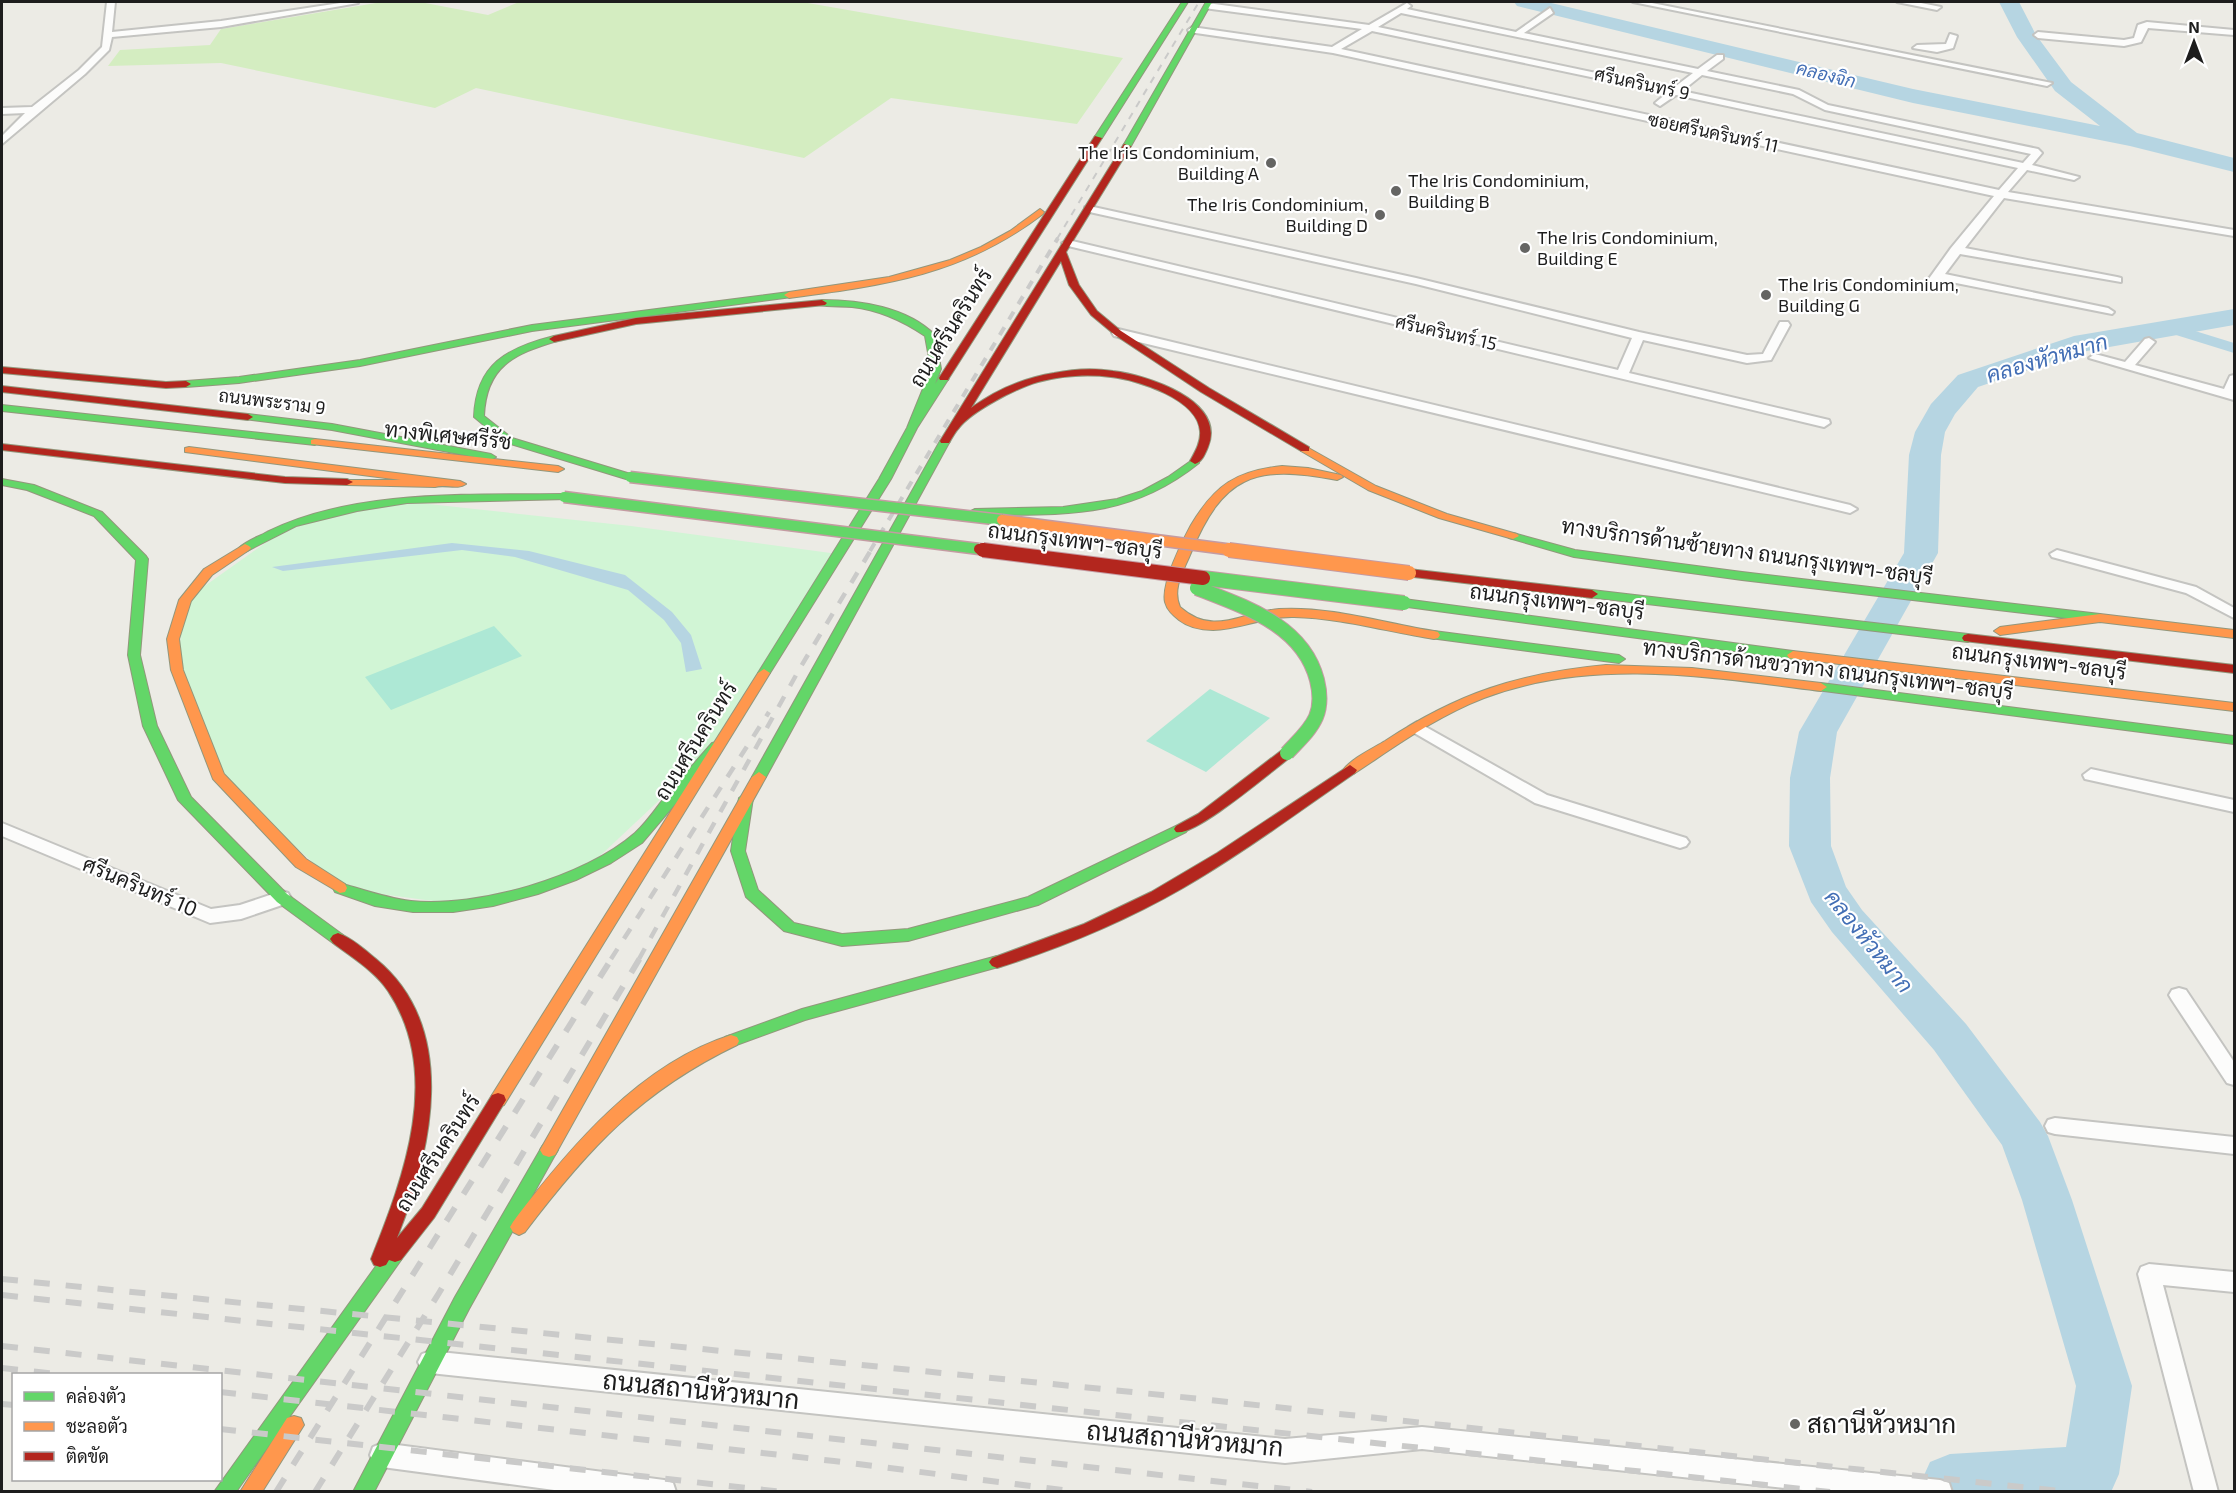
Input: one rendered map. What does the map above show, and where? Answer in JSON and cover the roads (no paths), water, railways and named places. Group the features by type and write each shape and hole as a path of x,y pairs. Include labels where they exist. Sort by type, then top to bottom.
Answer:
{"main road":[{"name":"ถนนศรีนครินทร์","path":"224,1491 315,1368 369,1288 428,1213 885,478 912,428 1185,2"},
{"path":"364,1489 462,1303 677,925 954,425 1089,209 1208,4"},
{"path":"2,370 166,385 239,380 360,363 544,326 855,286 936,268 1000,242 1034,219 1067,183"},
{"name":"ทางบริการด้านซ้ายทาง ถนนกรุงเทพฯ-ชลบุรี","path":"1065,247 1074,285 1094,313 1118,333 1205,390 1372,488 1443,516 1574,553 1835,587 2235,634"},
{"path":"630,477 508,440 479,417 477,396 486,376 508,357 544,341 592,329 810,303 841,302 869,306 909,318 930,335 936,369 912,428"},
{"path":"948,513 1092,507 1126,502 1159,490 1180,478 1196,463 1203,450 1206,427 1200,415 1173,393 1144,381 1111,374 1075,373 1018,384 998,394 954,425"},
{"name":"ถนนพระราม 9","path":"2,389 332,427 537,466"},
{"name":"ทางพิเศษศรีรัช","path":"2,408 891,507"},
{"path":"2,447 285,480 466,485"},
{"path":"176,448 564,496"},
{"path":"1372,488 1309,468 1274,467 1250,474 1220,492 1196,522 1170,592 1172,606 1184,619 1202,626 1228,628 1279,612 1304,614 1413,632 1565,650 1692,671"},
{"path":"3,484 30,487 98,514 141,559 134,654 150,726 185,800 282,898 351,949 393,985 416,1028 425,1076 417,1153 405,1197 369,1288"},
{"path":"564,496 407,500 357,508 292,524 242,550 208,572 185,600 173,639 177,670 218,776 301,863 342,890 393,905 464,905 529,894 585,870 638,838 717,746"},
{"name":"ถนนกรุงเทพฯ-ชลบุรี","path":"564,496 1803,656 2082,687 2235,707"},
{"name":"ถนนกรุงเทพฯ-ชลบุรี","path":"891,507 1409,573 2235,669"},
{"path":"746,798 738,851 751,892 789,927 842,940 897,936 1033,900 1145,849 1203,816 1287,753 1318,713 1320,684 1307,652 1286,633 1254,612 1164,574"},
{"path":"1955,637 2100,618"},
{"name":"ทางบริการด้านขวาทาง ถนนกรุงเทพฯ-ชลบุรี","path":"462,1303 568,1162 640,1093 708,1051 787,1020 875,993 979,968 1109,919 1200,873 1417,727 1480,695 1538,678 1625,668 1692,671 2235,740"},
{"path":"2082,687 2235,717"},
{"path":"334,1364 390,1279 428,1213"},
{"path":"250,1491 303,1411"}],"street":[{"path":"2,141 106,48 111,2"},
{"path":"1333,50 1367,27 1416,2"},
{"path":"1637,2 1890,50 2047,83"},
{"path":"1901,2 1937,7"},
{"path":"107,35 221,24 354,3"},
{"name":"ศรีนครินทร์ 9","path":"1208,4 1367,27 2074,177"},
{"path":"1398,10 1796,92 1825,107 2029,149 2037,153 1955,250 1939,276 1929,287"},
{"path":"1518,34 1550,11"},
{"path":"2038,35 2124,43 2138,40 2141,27 2147,25 2235,33"},
{"name":"ซอยศรีนครินทร์ 11","path":"1192,30 1333,50 2001,194 2235,234"},
{"path":"1890,50 1945,49 1950,46 1953,36"},
{"path":"1660,104 1720,57"},
{"path":"2,111 34,110"},
{"path":"1089,209 1416,281 1639,336 1758,360 1767,357 1784,325"},
{"name":"ศรีนครินทร์ 15","path":"1065,247 1824,423"},
{"path":"1955,250 2117,280"},
{"path":"1939,276 2108,312"},
{"path":"1118,333 1850,509"},
{"path":"1622,375 1639,336"},
{"path":"2127,367 2149,342"},
{"path":"2094,358 2231,396 2235,379"},
{"path":"2057,554 2156,578 2191,590 2235,614"},
{"path":"1417,727 1541,800 1680,842"},
{"path":"2091,775 2235,806"},
{"name":"ศรีนครินทร์ 10","path":"2,829 210,916 241,912 282,898"},
{"path":"2179,995 2235,1077"},
{"path":"2055,1126 2235,1146"},
{"path":"2206,1491 2149,1274 2235,1282"},
{"name":"ถนนสถานีหัวหมาก","path":"430,1362 1285,1451 1422,1438 1940,1491"},
{"path":"381,1455 664,1491"}],"water":[{"path":"452,543 529,551 625,575 672,612 691,635 702,669 686,672 681,643 664,620 628,590 515,557 462,550 283,571 272,567"}],"waterway":[{"name":"คลองจิก","path":"1524,2 1913,96 2131,139 2234,165"},
{"name":"คลองหัวหมาก","path":"2009,2 2027,37 2046,59 2063,86 2126,135"},
{"name":"คลองหัวหมาก","path":"1954,1492 1950,1482 2090,1474 2104,1386 2047,1200 2023,1136 1950,1037 1847,921 1826,891 1810,846 1810,778 1818,732 1921,553 1925,455 1930,432 1942,410 1968,381 2074,345 2234,317"},
{"path":"2166,327 2234,348"}],"railway":[{"path":"1057,239 1199,2"},
{"path":"870,551 1058,238"},
{"path":"639,959 800,668 871,550"},
{"path":"611,959 769,712"},
{"path":"386,1317 612,958"},
{"path":"422,1321 640,958"},
{"path":"2,1279 386,1317"},
{"path":"2,1295 375,1335"},
{"path":"375,1335 386,1317"},
{"path":"386,1317 422,1321"},
{"path":"410,1339 422,1321"},
{"path":"422,1321 1172,1396 2069,1492"},
{"path":"344,1384 375,1335"},
{"path":"375,1335 410,1339"},
{"path":"380,1388 410,1339"},
{"path":"410,1339 1830,1492"},
{"path":"2,1346 344,1384"},
{"path":"2,1368 49,1373"},
{"path":"331,1404 344,1384"},
{"path":"344,1384 380,1388"},
{"path":"367,1409 380,1388"},
{"path":"380,1388 1312,1492"},
{"path":"222,1392 331,1404"},
{"path":"2,1404 12,1405"},
{"path":"309,1439 331,1404"},
{"path":"331,1404 367,1409"},
{"path":"346,1443 367,1409"},
{"path":"367,1409 834,1461 1078,1492"},
{"path":"222,1429 309,1439"},
{"path":"276,1492 309,1439"},
{"path":"309,1439 346,1443"},
{"path":"315,1492 346,1443"},
{"path":"346,1443 783,1492"}],"place":[{"name":"The Iris Condominium, Building A","path":"1271,163"},
{"name":"The Iris Condominium, Building B","path":"1396,191"},
{"name":"The Iris Condominium, Building D","path":"1380,215"},
{"name":"The Iris Condominium, Building E","path":"1525,248"},
{"name":"The Iris Condominium, Building G","path":"1766,295"},
{"name":"สถานีหัวหมาก","path":"1795,1424"}]}
